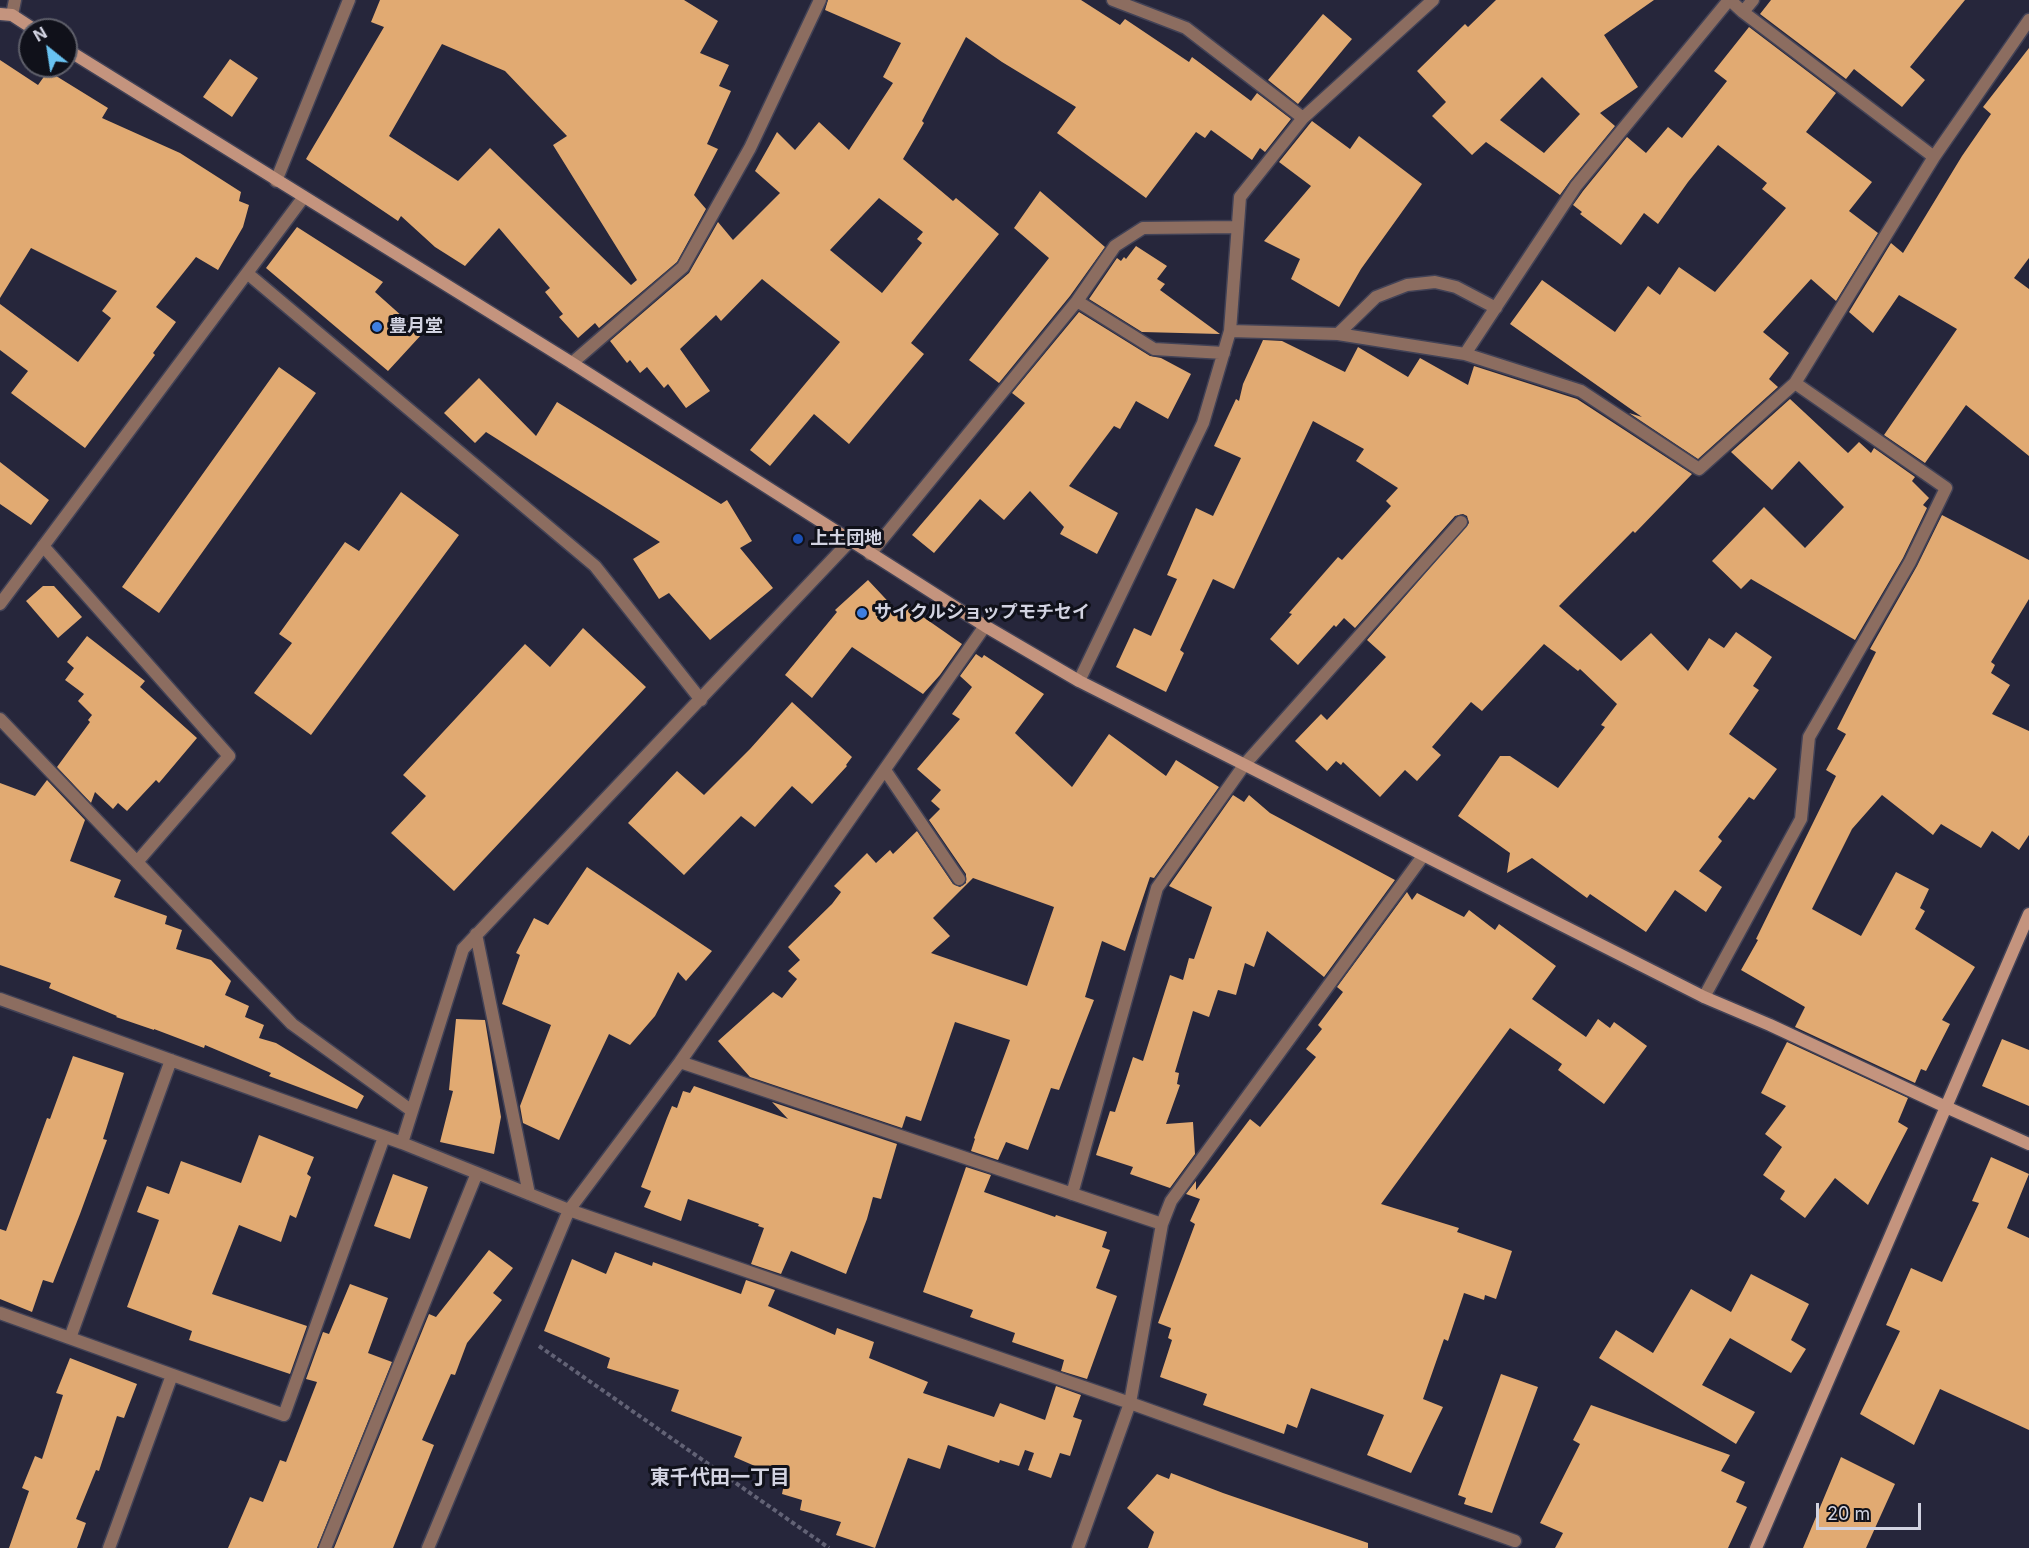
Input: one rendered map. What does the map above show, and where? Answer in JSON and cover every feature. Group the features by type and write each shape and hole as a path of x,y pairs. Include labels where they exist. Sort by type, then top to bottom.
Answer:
{"street":[{"path":"6,15 15,0"},
{"path":"276,181 349,0"},
{"path":"572,363 683,267 750,148 820,0"},
{"path":"1113,0 1186,28 1303,118"},
{"path":"1079,681 1203,423 1230,331 1240,197 1303,118 1433,0"},
{"path":"1465,354 1576,186 1730,0 1934,157"},
{"path":"1743,12 1752,0"},
{"path":"1230,331 1338,334 1465,354 1581,391 1699,469 1795,384 1934,157 2029,21"},
{"path":"78,57 572,363 985,626 1079,681 1704,996 2029,1144"},
{"path":"0,604 303,198"},
{"path":"870,554 1077,301 1115,246 1143,228 1237,227"},
{"path":"247,273 595,566 701,700"},
{"path":"1338,334 1376,297 1407,285 1435,282 1455,287 1496,308"},
{"path":"1077,301 1154,349 1224,353"},
{"path":"1704,996 1801,819 1809,737 1910,562 1946,488 1795,384"},
{"path":"1072,1194 1157,888 1245,764 1461,522"},
{"path":"402,1143 463,949 850,541"},
{"path":"43,546 230,756 137,862"},
{"path":"428,1548 569,1210 680,1062 985,626"},
{"path":"0,719 292,1024 412,1111"},
{"path":"885,770 959,879"},
{"path":"1078,1548 1130,1403 1161,1224 1171,1201 1423,856"},
{"path":"1756,1548 2029,914"},
{"path":"476,934 529,1194"},
{"path":"0,999 402,1143 569,1210 1130,1403 1515,1541"},
{"path":"69,1338 171,1060"},
{"path":"680,1062 1161,1224"},
{"path":"0,1313 284,1415 384,1137"},
{"path":"325,1548 477,1173"},
{"path":"109,1548 172,1375"}],"path":[{"path":"519,1332 829,1548"}],"building":[{"path":"380,0 684,0 718,21 700,53 729,65 719,86 731,91 707,144 718,149 694,195 706,209 677,262 599,328 595,323 578,338 559,317 563,314 545,292 550,288 499,228 465,266 435,247 401,216 398,221 306,159 384,27 371,22","holes":["442,44 505,71 567,136 553,145 637,280 631,285 490,148 458,181 389,136"]},
{"path":"828,0 1081,0 1120,25 1125,19 1189,62 1192,57 1251,101 1257,93 1291,119 1265,152 1260,148 1252,160 1211,130 1205,138 1196,132 1146,198 1057,133 1076,107 966,37 922,121 924,123 903,159 953,201 956,198 999,234 911,343 924,354 849,444 814,414 770,466 750,450 840,342 762,279 721,321 716,315 680,349 710,391 686,408 668,384 664,388 647,367 640,373 630,360 627,363 610,341 689,273 718,222 733,240 780,193 755,171 777,132 795,150 819,122 849,150 893,83 883,77 901,43 825,10","holes":["879,198 923,232 917,239 922,243 882,293 830,250"]},
{"path":"1496,0 1654,0 1604,35 1638,87 1600,113 1615,126 1560,195 1486,142 1472,155 1432,116 1446,102 1417,71 1465,24 1468,27","holes":["1542,77 1580,114 1544,153 1500,120"]},
{"path":"1771,0 1965,0 1910,67 1925,80 1902,107 1854,69 1846,79 1760,14"},
{"path":"1323,14 1352,39 1298,104 1268,80"},
{"path":"1749,27 1836,93 1806,132 1872,182 1849,211 1878,233 1836,301 1811,279 1763,332 1789,353 1769,379 1778,387 1698,459 1629,413 1642,417 1510,324 1542,280 1615,332 1648,286 1660,295 1679,267 1715,292 1786,208 1762,189 1767,183 1718,145 1658,224 1644,213 1621,245 1580,214 1582,212 1573,205 1627,137 1646,153 1668,127 1682,138 1727,81 1714,71"},
{"path":"2029,48 2029,258 2014,278 2029,289 2029,456 1966,405 1925,463 1884,435 1957,329 1899,295 1873,333 1849,312 1891,243 1903,253 1962,156 1991,114 1983,107"},
{"path":"230,59 258,78 232,117 203,97"},
{"path":"0,60 18,72 18,78 27,78 38,85 43,78 59,78 108,108 102,118 180,153 241,192 239,201 249,205 243,227 218,270 196,257 156,307 176,322 153,353 155,355 85,448 11,393 28,371 0,350 0,304 78,362 111,318 102,311 117,291 31,248 0,298"},
{"path":"1312,121 1350,149 1359,136 1422,184 1361,269 1339,307 1291,279 1300,259 1264,241 1311,186 1279,162"},
{"path":"1040,191 1105,247 1070,296 999,383 969,360 1049,258 1014,228"},
{"path":"297,227 383,282 375,292 422,334 388,371 266,268"},
{"path":"1136,246 1167,266 1157,279 1165,284 1160,290 1220,334 1142,332 1089,299 1117,258 1121,261 1124,257 1126,259"},
{"path":"1079,312 1150,356 1161,358 1191,374 1168,419 1136,401 1120,429 1114,426 1069,486 1118,513 1097,554 1060,534 1064,527 1030,491 1004,520 980,499 934,553 912,535 1025,403 1012,393"},
{"path":"1263,340 1282,341 1345,372 1358,347 1408,377 1420,358 1468,385 1474,366 1577,399 1692,474 1559,606 1621,661 1651,633 1688,671 1709,638 1724,648 1736,632 1772,657 1753,686 1759,690 1729,734 1777,769 1754,800 1749,797 1718,837 1722,841 1699,871 1722,887 1706,912 1675,890 1646,932 1590,894 1587,898 1532,858 1507,873 1510,853 1458,816 1500,756 1510,756 1558,788 1605,727 1601,725 1617,704 1580,669 1578,671 1544,644 1482,711 1471,702 1432,747 1441,755 1417,781 1405,770 1380,797 1343,762 1341,765 1336,761 1327,771 1295,741 1321,714 1327,720 1386,657 1367,640 1469,523 1467,516 1463,514 1455,516 1355,628 1344,618 1336,627 1334,625 1298,665 1270,639 1292,614 1289,613 1338,557 1342,560 1391,506 1386,501 1398,488 1356,461 1364,449 1313,421 1234,589 1213,579 1180,650 1184,653 1166,692 1116,667 1134,628 1151,636 1177,579 1167,575 1196,508 1213,516 1241,458 1214,446 1236,399 1239,401 1243,384"},
{"path":"279,367 316,393 159,613 122,587"},
{"path":"479,378 536,436 557,402 721,504 727,500 752,541 740,548 773,588 710,640 669,593 659,599 633,559 660,542 486,432 475,443 444,413"},
{"path":"1790,399 1848,453 1859,442 1871,453 1874,448 1915,477 1912,481 1929,498 1923,505 1927,508 1903,558 1855,640 1751,579 1741,589 1712,561 1764,507 1805,548 1844,507 1799,461 1772,490 1731,452"},
{"path":"0,462 49,500 31,525 0,504"},
{"path":"401,492 459,535 311,735 254,693 292,643 279,634 345,542 359,551"},
{"path":"1942,515 2029,560 2029,599 1991,662 1995,665 1991,673 2010,685 1992,714 2029,731 2029,835 2019,850 1992,831 1981,848 1941,824 1933,835 1882,795 1852,829 1812,909 1861,936 1896,872 1929,889 1920,908 1925,911 1915,929 1975,967 1942,1020 1950,1024 1926,1071 1921,1069 1915,1083 1795,1027 1805,1007 1741,970 1758,940 1756,939 1836,776 1826,770 1846,734 1837,729 1876,652 1870,649 1917,566"},
{"path":"868,580 897,611 903,603 962,644 923,694 852,647 812,698 785,675 837,612 835,610"},
{"path":"43,586 54,586 82,617 58,638 26,601"},
{"path":"583,628 646,687 454,891 391,833 426,796 403,775 525,644 550,667"},
{"path":"87,636 145,681 140,687 197,738 159,783 156,780 127,811 118,803 113,809 95,792 91,803 57,767 90,722 88,720 92,715 78,701 84,694 65,680 74,668 67,662"},
{"path":"976,654 982,658 984,655 1044,694 1015,733 1072,787 1109,734 1166,776 1176,760 1219,787 1154,878 1150,877 1125,951 1102,941 1085,997 1094,1000 1059,1090 1051,1088 1028,1150 1006,1142 998,1160 971,1151 1010,1040 955,1022 921,1121 906,1116 902,1128 750,1077 718,1041 773,992 782,998 797,979 788,971 800,960 788,947 832,904 841,892 834,886 867,853 876,863 890,850 893,854 917,831 953,884 960,887 966,883 966,874 929,820 940,809 931,801 941,790 917,769 960,719 952,714 972,687 960,676","holes":["973,878 1054,907 1027,986 931,953 950,936 933,918"]},
{"path":"792,702 852,757 847,766 812,804 792,786 755,827 741,816 684,875 628,823 677,771 704,795"},
{"path":"47,780 85,820 70,861 121,880 114,897 167,916 165,924 182,930 176,949 211,960 231,981 225,995 249,1006 245,1017 264,1025 259,1038 276,1043 364,1096 357,1109 269,1076 271,1073 205,1045 204,1048 116,1017 49,988 51,983 0,965 0,783 35,796"},
{"path":"1233,795 1244,802 1249,795 1270,813 1395,880 1324,977 1267,931 1254,967 1245,963 1236,995 1218,990 1209,1017 1193,1011 1175,1072 1179,1073 1177,1084 1180,1085 1166,1124 1193,1122 1195,1154 1170,1188 1130,1174 1133,1167 1096,1155 1110,1111 1115,1112 1133,1057 1143,1061 1170,975 1183,980 1189,958 1194,959 1212,907 1169,886"},
{"path":"587,867 712,951 686,981 678,972 655,1016 630,1045 609,1034 559,1140 523,1123 520,1106 551,1025 502,1004 520,955 516,953 534,918 548,925"},
{"path":"1407,892 1412,900 1417,893 1464,917 1469,910 1495,930 1499,924 1556,966 1532,999 1586,1037 1598,1019 1610,1028 1614,1022 1647,1046 1604,1104 1558,1070 1562,1064 1510,1028 1381,1204 1459,1228 1457,1232 1512,1251 1496,1299 1485,1295 1484,1300 1464,1293 1448,1341 1444,1339 1423,1399 1443,1407 1411,1473 1367,1455 1384,1415 1311,1388 1297,1428 1287,1424 1284,1434 1203,1405 1207,1394 1160,1377 1172,1340 1168,1338 1171,1328 1158,1323 1195,1224 1190,1221 1200,1199 1186,1194 1196,1181 1196,1190 1250,1119 1260,1127 1316,1057 1306,1049 1322,1029 1318,1025 1343,992 1337,987"},
{"path":"456,1019 485,1020 501,1117 494,1154 440,1142 453,1091 449,1090"},
{"path":"2002,1039 2029,1050 2029,1106 1982,1086"},
{"path":"1787,1042 1908,1098 1898,1122 1908,1128 1868,1205 1835,1178 1805,1218 1780,1199 1785,1191 1763,1175 1782,1147 1765,1134 1786,1106 1761,1093"},
{"path":"73,1056 124,1073 103,1139 107,1140 80,1214 53,1283 43,1280 32,1312 0,1299 0,1229 6,1231 47,1118 50,1119"},
{"path":"694,1086 788,1119 772,1102 897,1144 881,1199 873,1197 846,1274 791,1251 781,1274 751,1264 764,1228 758,1226 759,1224 688,1199 681,1221 644,1207 651,1191 641,1187 667,1118 672,1106 677,1108 683,1091 690,1093"},
{"path":"259,1135 314,1157 307,1174 311,1177 296,1218 290,1215 281,1242 239,1225 212,1294 307,1326 290,1374 189,1340 192,1331 127,1307 159,1220 137,1212 147,1186 169,1194 181,1161 241,1183"},
{"path":"1991,1157 2029,1174 2007,1228 2029,1238 2029,1430 1940,1389 1914,1445 1860,1414 1900,1331 1886,1325 1911,1268 1942,1282 1979,1203 1972,1201"},
{"path":"966,1167 991,1175 984,1192 1055,1217 1056,1215 1107,1232 1102,1247 1110,1250 1096,1288 1117,1296 1087,1379 1061,1371 1064,1360 1012,1342 1015,1333 970,1317 973,1310 923,1292"},
{"path":"393,1174 428,1187 410,1239 374,1226"},
{"path":"489,1250 513,1268 493,1293 502,1300 467,1343 455,1375 451,1374 422,1440 434,1445 393,1548 334,1548 429,1314 436,1317"},
{"path":"615,1252 652,1266 653,1262 741,1294 746,1280 775,1290 768,1306 835,1335 837,1328 874,1342 869,1358 928,1382 923,1393 994,1417 1000,1403 1045,1420 1056,1386 1081,1395 1073,1417 1082,1420 1070,1456 1060,1453 1051,1478 1028,1470 1034,1453 1025,1450 1019,1466 1000,1460 999,1463 948,1445 940,1469 908,1458 875,1548 836,1535 841,1522 800,1510 802,1500 782,1494 785,1479 734,1457 742,1437 671,1411 679,1390 607,1368 610,1358 544,1331 572,1259 606,1274"},
{"path":"1751,1274 1809,1304 1791,1340 1806,1349 1791,1373 1730,1338 1702,1385 1755,1412 1736,1444 1599,1358 1616,1330 1653,1353 1691,1289 1731,1312"},
{"path":"350,1284 388,1298 368,1353 392,1362 317,1548 228,1548 250,1497 263,1502 280,1460 286,1462 317,1382 306,1379 323,1332 329,1334"},
{"path":"70,1358 137,1384 124,1418 117,1416 99,1471 96,1470 76,1519 86,1523 77,1548 9,1548 29,1491 22,1488 35,1456 42,1459 63,1395 56,1393"},
{"path":"1501,1374 1538,1387 1492,1513 1464,1504 1466,1498 1458,1495"},
{"path":"1591,1405 1730,1455 1721,1471 1745,1482 1736,1502 1747,1507 1728,1548 1555,1548 1563,1533 1540,1523 1580,1444 1573,1440"},
{"path":"1841,1457 1895,1484 1866,1548 1803,1548"},
{"path":"1171,1473 1368,1543 1368,1548 1148,1548 1154,1532 1127,1508 1157,1474 1169,1479"}],"place":[{"name":"豊月堂","path":"377,327"},
{"name":"上土団地","path":"798,539"},
{"name":"サイクルショップモチセイ","path":"862,613"}],"district":[{"name":"東千代田一丁目","path":"720,1478"}]}
